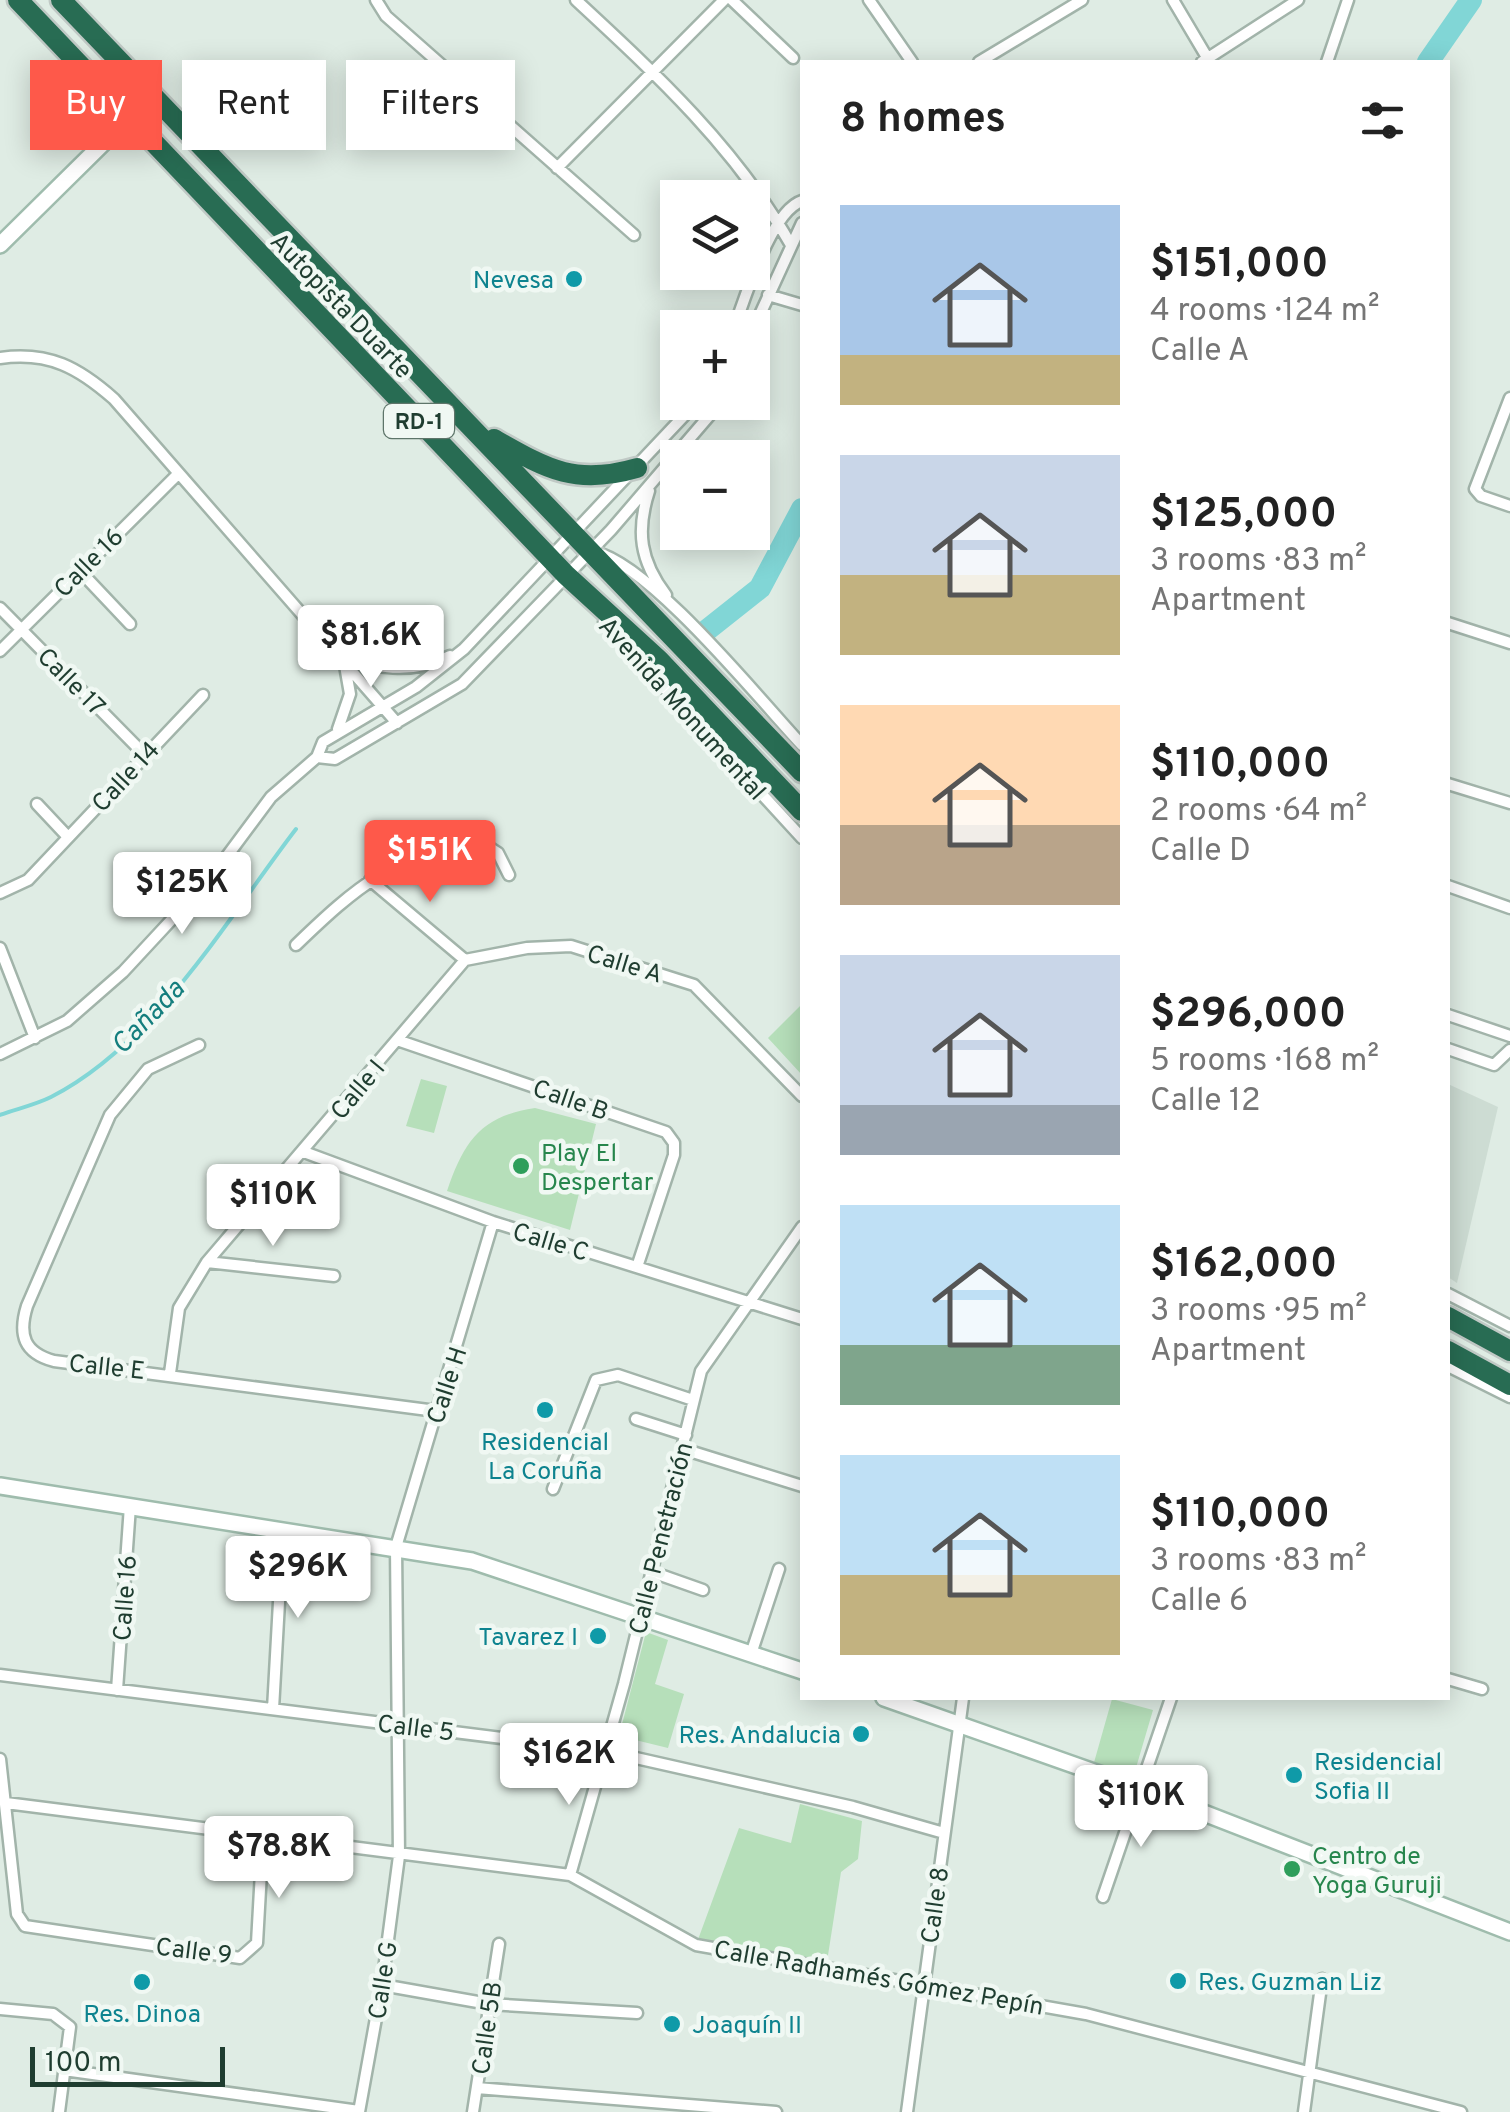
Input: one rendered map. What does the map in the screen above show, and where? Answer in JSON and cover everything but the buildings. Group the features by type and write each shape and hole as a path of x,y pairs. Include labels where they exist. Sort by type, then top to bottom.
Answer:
{"highway":[{"name":"Autopista Duarte","path":"18,0 73,60"},
{"name":"Autopista Duarte","path":"62,1 121,60"},
{"name":"Autopista Duarte","path":"162,101 589,551 800,761"},
{"name":"Autopista Duarte","path":"158,150 559,567 659,660 800,809"},
{"path":"475,428 570,476 593,478 637,468"},
{"path":"1450,1318 1510,1351"},
{"path":"1450,1352 1510,1385"}],"main road":[{"path":"0,245 97,150"},
{"path":"0,1486 472,1561 800,1669"},
{"path":"890,1700 1142,1789 1510,1932"}],"street":[{"path":"376,0 386,16 634,235"},
{"path":"576,0 656,74 750,177 791,244"},
{"path":"557,168 656,74 724,0"},
{"path":"732,0 794,58"},
{"path":"983,60 1082,0"},
{"path":"1173,0 1205,60 1298,0"},
{"path":"1328,60 1348,0"},
{"path":"874,1 911,60"},
{"path":"741,310 778,222 791,205 800,202"},
{"path":"762,310 800,227"},
{"path":"768,295 800,304"},
{"path":"0,358 41,355 80,370 114,399 397,723"},
{"path":"1510,398 1476,489 1481,496 1510,506"},
{"path":"317,757 335,760 462,684 559,567 575,534 682,420"},
{"path":"692,440 707,420"},
{"path":"667,437 670,440"},
{"name":"Calle 16","path":"0,650 177,474"},
{"path":"0,1054 67,1021 123,972 213,875 271,796 317,757 323,742 416,687 559,567 589,551 660,477"},
{"path":"651,487 640,516 644,559 682,616 800,761"},
{"path":"589,551 623,564 682,616"},
{"name":"Avenida Monumental","path":"559,567 800,836"},
{"path":"79,570 130,624"},
{"name":"Calle 17","path":"0,608 144,754"},
{"path":"1450,624 1510,643"},
{"path":"344,660 386,668 418,668 464,649"},
{"path":"334,735 349,707 344,660"},
{"name":"Calle 14","path":"0,892 28,880 202,694"},
{"path":"1450,785 1510,803"},
{"path":"37,804 68,837"},
{"path":"296,945 370,880 402,862 481,842 498,853 509,874"},
{"path":"370,880 465,960"},
{"path":"1450,887 1510,908"},
{"name":"Calle A","path":"465,960 527,948 572,946 694,985 800,1094"},
{"path":"0,948 35,1038"},
{"name":"Calle I","path":"170,1373 180,1308 207,1262 465,960"},
{"path":"1450,1016 1510,1036"},
{"name":"Calle B","path":"398,1040 666,1132 674,1142 674,1155 636,1267"},
{"name":"Calle E","path":"200,1046 148,1068 110,1114 22,1320 22,1336 39,1357 436,1411"},
{"path":"1450,1050 1494,1065 1510,1050"},
{"name":"Calle C","path":"304,1152 493,1222 800,1318"},
{"name":"Calle H","path":"396,1547 493,1222"},
{"name":"Calle Penetración","path":"570,1876 706,1361 800,1230"},
{"path":"207,1262 334,1276"},
{"path":"1450,1295 1510,1326"},
{"path":"1450,1367 1510,1397"},
{"path":"553,1489 596,1380 618,1375 693,1400"},
{"path":"636,1419 686,1435"},
{"path":"682,1449 800,1485"},
{"name":"Calle 16","path":"118,1690 130,1506"},
{"path":"273,1709 283,1531"},
{"name":"Calle G","path":"359,2111 382,1984 399,1856 396,1547"},
{"path":"751,1654 779,1569"},
{"path":"652,1572 703,1590"},
{"name":"Calle 5","path":"0,1675 605,1751 853,1807 944,1833"},
{"path":"1450,1681 1482,1689"},
{"name":"Calle 8","path":"907,2112 963,1700"},
{"path":"1102,1897 1170,1700"},
{"path":"0,1759 6,1803"},
{"name":"Calle Radhamés Gómez Pepín","path":"6,1803 570,1876 696,1945 1086,2014 1461,2112"},
{"name":"Calle 9","path":"6,1803 20,1921 24,1926 240,1958 257,1943 263,1836"},
{"name":"Calle 5B","path":"473,2112 499,1944"},
{"path":"1304,2112 1322,1979"},
{"path":"382,1984 489,2004 638,2013"},
{"path":"0,2009 54,2014 70,2028 58,2112"},
{"path":"64,2070 359,2111"},
{"path":"477,2088 776,2112"}],"shaded area":[{"path":"1450,1085 1498,1107 1457,1283 1450,1278"}],"green space":[{"path":"800,1006 800,1073 768,1038"},
{"path":"421,1079 447,1086 434,1133 406,1126"},
{"name":"Play El Despertar","path":"535,1108 596,1124 570,1230 447,1191 460,1158 477,1134 501,1117"},
{"path":"646,1632 668,1640 655,1684 684,1694 668,1748 619,1736"},
{"path":"1112,1700 1153,1710 1133,1778 1093,1766"},
{"path":"800,1804 862,1821 858,1859 841,1872 826,1968 696,1945 739,1828 791,1843"}],"waterway":[{"path":"1429,60 1471,0"},
{"path":"707,630 760,588 800,513"},
{"name":"Cañada","path":"0,1115 51,1097 89,1074 123,1045 187,977 296,829"}],"place":[{"name":"Nevesa","path":"574,279"},
{"name":"Play El Despertar","path":"521,1166"},
{"name":"Residencial La Coruña","path":"545,1410"},
{"name":"Tavarez I","path":"598,1636"},
{"name":"Res. Andalucia","path":"861,1734"},
{"name":"Residencial Sofia II","path":"1294,1775"},
{"name":"Centro de Yoga Guruji","path":"1292,1869"},
{"name":"Res. Guzman Liz","path":"1178,1981"},
{"name":"Res. Dinoa","path":"142,1982"},
{"name":"Joaquín II","path":"672,2024"}]}
